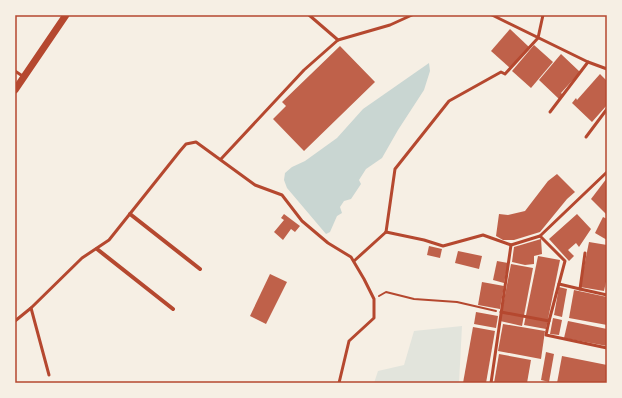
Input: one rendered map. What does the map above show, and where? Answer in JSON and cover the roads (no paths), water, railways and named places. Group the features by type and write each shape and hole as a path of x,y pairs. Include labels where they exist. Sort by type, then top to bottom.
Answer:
{"street":[{"path":"15,90 66,15"},
{"path":"130,214 200,269"},
{"path":"97,249 173,309"}],"lane":[{"path":"309,15 338,40"},
{"path":"221,159 304,70 338,40 390,25 412,15"},
{"path":"492,15 588,62 607,69"},
{"path":"354,261 386,232 395,170 449,101 501,72 506,74 538,38 543,15"},
{"path":"550,112 588,62"},
{"path":"15,71 24,77"},
{"path":"586,137 607,109"},
{"path":"15,321 31,308 82,258 109,240 186,144 196,142 255,185 282,195 302,221 328,243 351,257 354,261 374,299 374,318 349,341 339,383"},
{"path":"386,232 424,240 443,246 483,235 511,245 540,236 607,172"},
{"path":"540,236 565,261 546,335 607,348"},
{"path":"491,383 511,245"},
{"path":"580,289 585,253"},
{"path":"559,284 607,294"},
{"path":"31,308 48,375"},
{"path":"501,312 549,321"}]}
